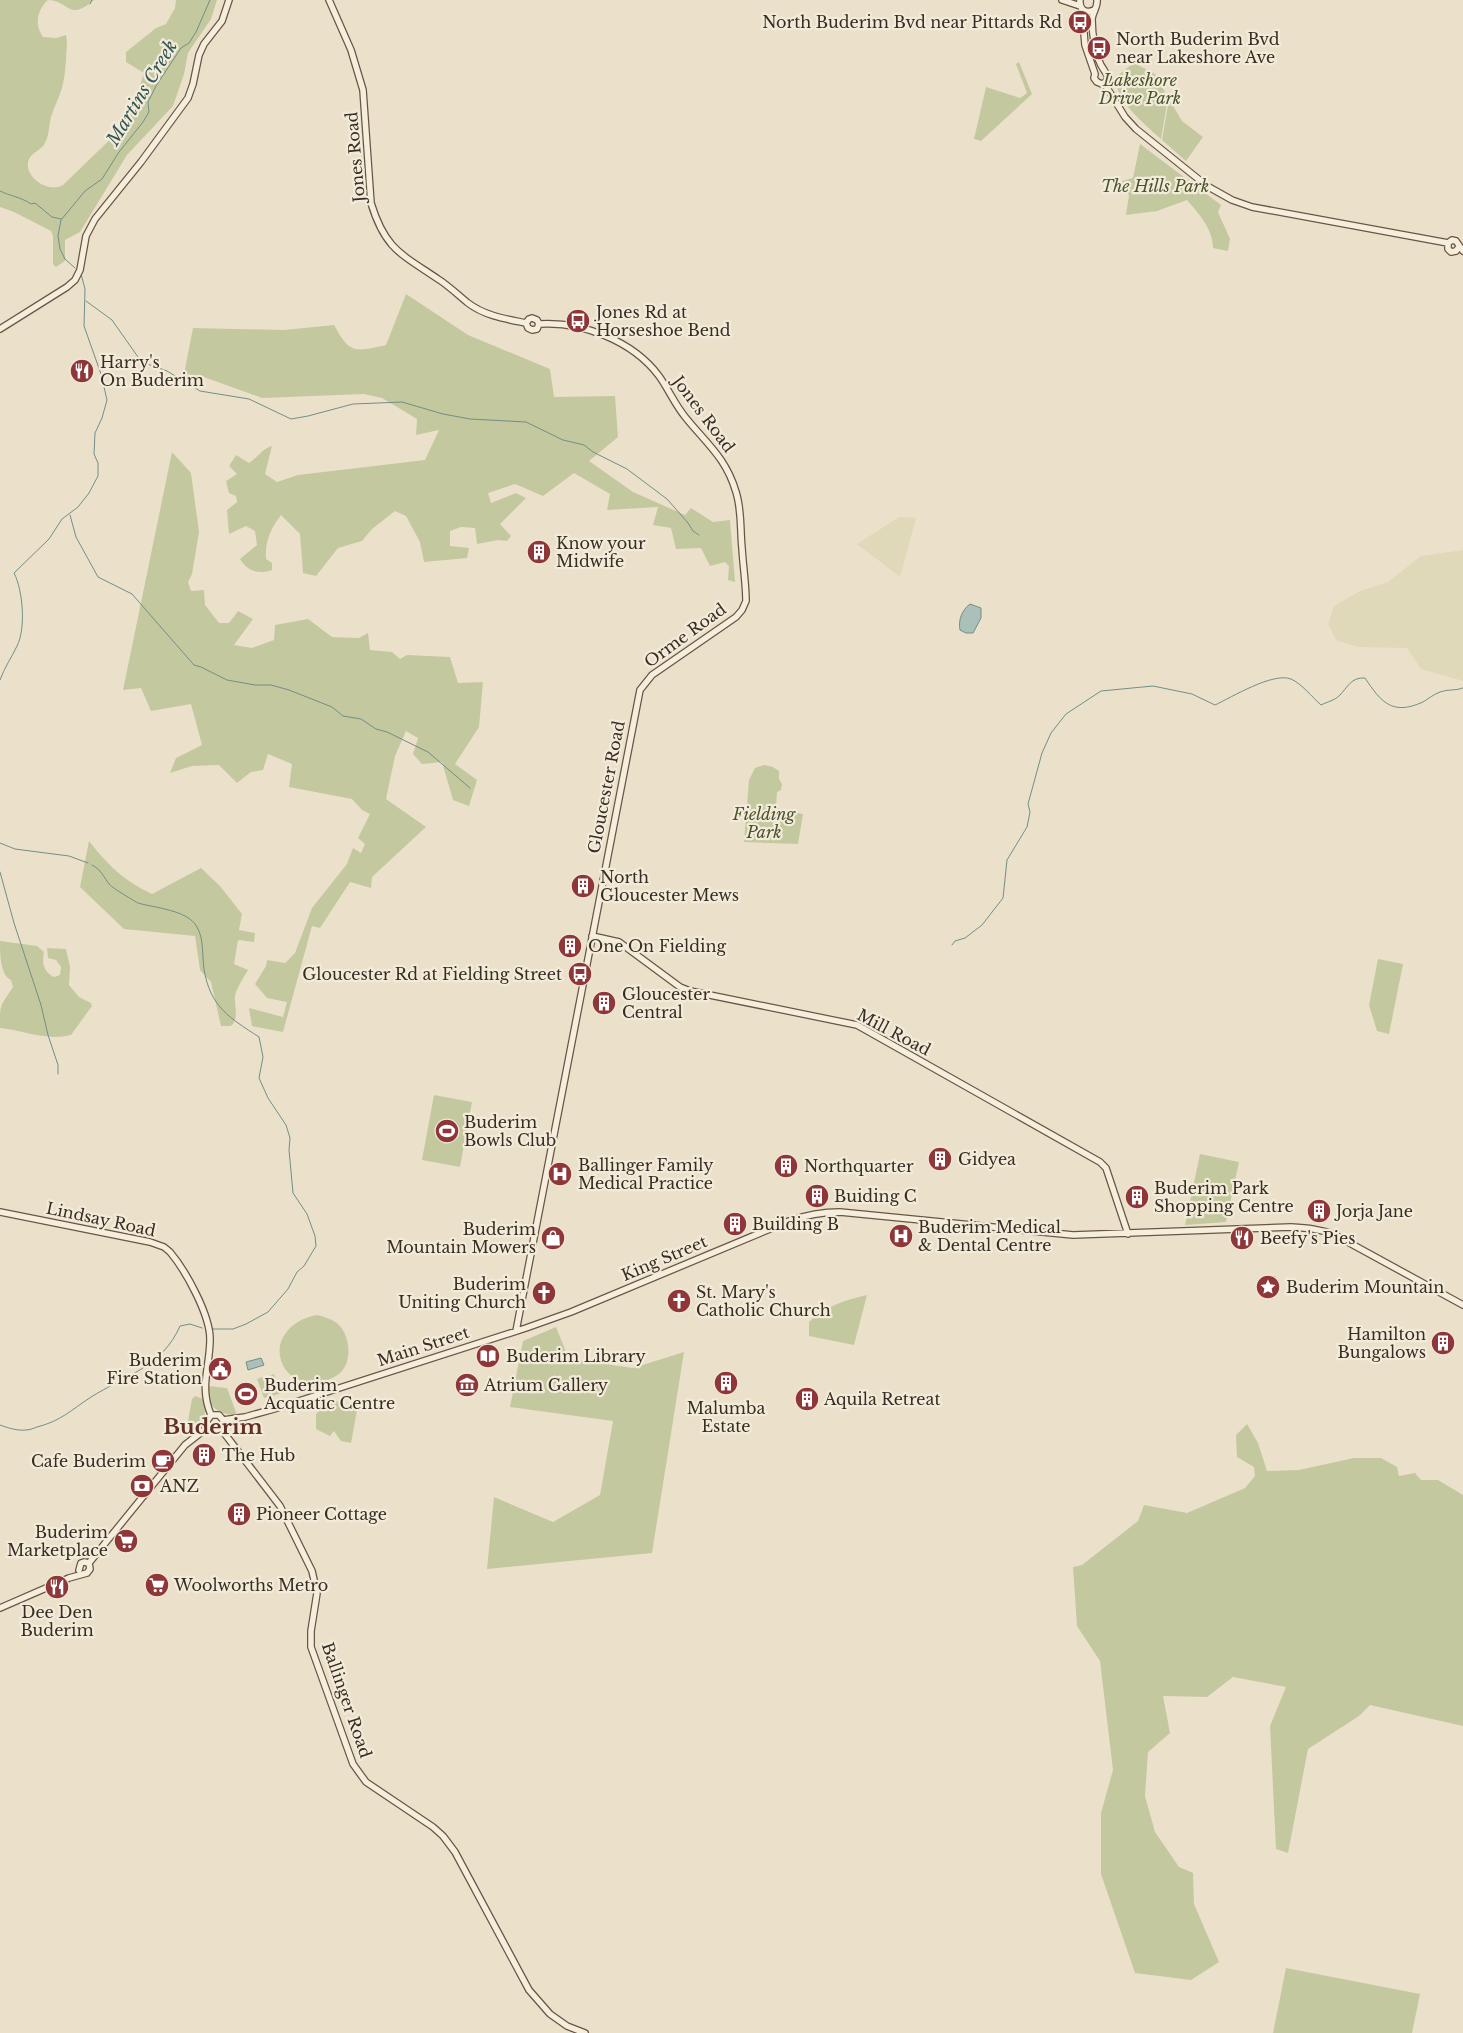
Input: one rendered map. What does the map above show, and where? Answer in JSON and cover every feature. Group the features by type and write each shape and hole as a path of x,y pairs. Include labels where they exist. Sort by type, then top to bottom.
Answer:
{"main road":[{"path":"0,329 75,280 82,263 86,236 94,219 141,162 188,98 201,50 222,21 229,0"},
{"name":"Jones Road","path":"329,0 351,50 363,90 372,203 376,221 385,237 401,256 439,279 469,304 496,317 526,323 528,328 532,330 537,329 539,324 591,330 635,352 660,377 685,417 719,454 732,480 740,507 746,601"},
{"path":"1062,0 1081,5 1089,12 1094,10"},
{"path":"1097,0 1097,7 1094,10 1093,33 1098,56 1108,76 1104,83"},
{"path":"1081,5 1085,44 1095,74 1094,78 1096,82 1104,83"},
{"path":"1095,74 1100,70 1104,70"},
{"path":"1104,83 1125,117 1136,129 1207,186 1225,197 1252,206 1448,244 1451,252 1461,249"},
{"name":"Orme Road","path":"640,690 652,674 736,617 746,601"},
{"name":"Gloucester Road","path":"516,1331 640,690"},
{"name":"Mill Road","path":"592,936 619,942 680,987 690,991 857,1025 1100,1162 1106,1168 1128,1234"},
{"name":"Lindsay Road","path":"0,1212 150,1242 164,1247 170,1252 198,1299 209,1325 210,1350 204,1391 211,1415"},
{"name":"King Street","path":"516,1331 571,1312 789,1221 815,1213 840,1212 1073,1235 1291,1227 1324,1230 1463,1305"},
{"name":"Main Street","path":"223,1420 245,1417 516,1331"},
{"path":"211,1415 219,1415 223,1420 221,1429 213,1431 208,1427 207,1419 211,1415"},
{"path":"0,1608 81,1572 90,1571 89,1564 185,1445 208,1427"},
{"name":"Ballinger Road","path":"221,1429 280,1506 312,1571 317,1594 311,1631 313,1653 348,1752 360,1774 375,1789 422,1819 443,1836 455,1852 528,1990 550,2014 574,2030 585,2033"},
{"path":"81,1572 81,1563 86,1562 89,1564"}],"shaded area":[{"path":"899,517 916,518 900,577 857,544"},
{"path":"1463,550 1463,681 1421,669 1407,648 1358,647 1336,640 1328,624 1334,606 1360,591 1388,582 1421,556"}],"green space":[{"path":"0,0 48,0 39,13 38,28 40,32 43,37 56,38 66,35 66,65 62,88 51,117 46,140 28,163 28,169 31,174 40,183 46,186 58,187 63,185 122,128 133,107 144,73 126,62 126,52 156,28 166,24 175,8 176,0 217,0 211,19 188,53 184,74 173,106 127,155 80,232 65,240 65,261 56,267 53,264 53,236 51,231 0,207"},
{"path":"48,0 94,0 74,10 55,1"},
{"path":"1019,62 1032,94 981,141 974,139 986,87 1020,98 1027,93 1016,64"},
{"name":"Lakeshore Drive Park","path":"1134,63 1155,74 1168,98 1161,139 1133,112 1120,95 1117,87 1119,75"},
{"path":"1169,99 1182,121 1203,137 1186,161 1162,140"},
{"name":"The Hills Park","path":"1140,144 1221,205 1218,212 1230,239 1228,251 1213,248 1208,228 1187,200 1157,211 1126,215 1129,195 1120,186 1122,181 1133,178"},
{"path":"406,294 468,335 550,369 554,397 615,396 618,437 589,461 633,492 685,515 691,508 713,522 730,520 735,582 728,580 729,566 725,562 710,566 701,548 676,549 671,528 653,525 658,507 607,510 610,494 574,473 543,496 515,484 488,493 491,503 516,493 526,498 500,524 511,536 507,541 498,540 477,544 475,528 461,527 450,531 450,546 469,548 467,558 424,562 420,542 406,516 395,511 372,529 362,541 338,548 316,576 303,573 300,534 281,515 271,531 266,547 266,559 272,563 272,570 258,572 246,566 240,559 257,545 255,531 246,526 229,534 227,510 237,502 236,496 229,493 226,481 237,474 229,466 236,455 249,463 272,446 265,474 277,482 298,475 425,460 439,430 416,435 417,419 382,398 364,394 262,398 201,376 184,374 193,328 284,330 334,325 349,346 367,349 386,345"},
{"path":"172,452 191,473 199,532 192,574 188,582 191,591 204,590 205,605 219,623 229,623 238,611 253,619 234,645 252,648 274,640 275,625 308,619 332,637 359,638 368,633 370,650 392,652 400,659 407,655 450,657 458,683 483,682 479,727 455,764 477,780 469,806 453,800 442,762 422,764 413,754 418,738 406,731 395,756 386,799 426,827 372,877 371,888 350,882 320,928 312,926 283,1032 252,1026 249,1008 283,1017 287,1002 267,998 255,984 266,966 267,960 285,963 295,953 312,908 347,864 353,848 361,853 365,844 358,838 370,814 362,810 352,799 289,787 292,764 268,754 263,770 251,772 237,783 219,765 192,766 170,773 176,758 202,745 191,704 151,711 141,688 123,690"},
{"name":"Fielding Park","path":"764,765 779,771 779,779 782,784 781,790 777,792 776,808 803,814 798,844 744,842 749,780 755,768"},
{"path":"89,841 117,872 152,894 201,868 220,886 242,914 239,930 255,933 254,942 238,940 234,964 248,970 236,992 236,1014 231,1026 221,1026 211,982 200,970 195,936 124,929 80,887"},
{"path":"0,941 37,946 44,952 43,963 45,969 54,977 60,975 61,967 56,960 48,958 47,948 66,949 70,967 69,985 79,997 91,1003 92,1006 71,1035 53,1037 0,1028 2,1006 13,987 11,980 3,969"},
{"path":"1378,959 1403,964 1389,1034 1377,1031 1369,1005"},
{"name":"Buderim Bowls Club","path":"434,1095 472,1102 460,1167 422,1160"},
{"path":"1200,1154 1239,1162 1226,1222 1185,1225"},
{"path":"867,1295 854,1345 809,1336 809,1322 823,1311 836,1304"},
{"path":"317,1315 326,1317 338,1324 342,1329 347,1341 347,1362 340,1373 334,1377 319,1382 304,1381 290,1375 285,1369 281,1359 281,1342 291,1327 299,1321"},
{"path":"556,1327 569,1359 633,1368 684,1352 652,1553 487,1569 494,1497 553,1522 600,1495 613,1421 510,1407 523,1341"},
{"path":"274,1374 281,1393 273,1396 267,1377"},
{"path":"265,1376 272,1396 264,1398 257,1379"},
{"path":"208,1386 227,1388 237,1415 230,1415 219,1411 211,1404"},
{"path":"195,1396 203,1399 204,1419 200,1427 192,1435 187,1435 192,1399"},
{"path":"336,1401 342,1402 348,1411 358,1405 351,1443 341,1441 334,1431 330,1436 316,1429 316,1414 325,1405"},
{"path":"1247,1424 1258,1443 1267,1471 1299,1470 1354,1458 1381,1458 1397,1467 1399,1476 1415,1473 1421,1480 1438,1480 1463,1495 1463,1726 1370,1705 1359,1716 1308,1749 1288,1853 1276,1849 1270,1726 1286,1687 1233,1677 1207,1697 1163,1696 1170,1733 1148,1752 1145,1796 1155,1832 1179,1867 1193,1873 1194,1904 1219,1962 1191,1980 1135,1973 1101,1874 1101,1813 1113,1770 1100,1661 1077,1626 1073,1567 1082,1565 1138,1521 1144,1505 1187,1513 1245,1488 1255,1476 1254,1467 1237,1457 1236,1435"},
{"path":"1286,1968 1420,1994 1412,2033 1273,2033"}],"water":[{"path":"970,604 981,608 981,618 973,633 966,633 960,630 960,619"},
{"path":"261,1358 264,1365 248,1370 246,1362"},
{"name":"Buderim Acquatic Centre","path":"252,1388 254,1395 239,1400 237,1393"}],"waterway":[{"path":"90,4 92,0"},
{"name":"Martins Creek","path":"75,268 65,259 60,249 58,236 61,220 85,191 102,179 119,152 143,122 149,112 148,102 156,86 181,48 189,43 196,32 210,0"},
{"path":"0,191 31,204 35,203 52,217 61,219"},
{"name":"Martins Creek","path":"0,680 17,646 22,630 20,589 14,573 49,539 62,519 78,507 89,493 98,476 98,463 94,454 95,433 107,400 101,374 84,326 85,289 81,274"},
{"path":"86,301 112,320 138,357 150,365 167,371 200,391 249,399 291,419 353,404 402,402 443,414 470,419 526,422 563,440 584,445 593,452 627,469 667,499 693,531 699,535"},
{"path":"70,515 76,537 98,577 132,594 194,665 227,680 255,685 271,685 289,690 332,707 343,716 361,719 376,729 387,732 428,752 470,788"},
{"path":"952,945 955,941 965,938 982,925 1003,898 1007,860 1027,827 1030,812 1028,804 1042,753 1051,733 1066,714 1101,691 1153,686 1192,694 1215,705 1253,686 1283,678 1291,679 1299,684 1321,705 1333,700 1356,679 1365,678 1382,700 1395,707 1403,708 1423,702 1443,691 1463,688"},
{"name":"Martins Creek","path":"0,843 15,849 69,856 88,863"},
{"name":"Martins Creek","path":"92,865 100,871 111,886 136,902 179,913 193,921 202,942 204,969 211,993 216,1002 230,1017 259,1037 263,1057 259,1078 268,1098 286,1125 290,1138 289,1150 293,1193 307,1214 315,1236 316,1246 304,1266 297,1272 288,1289 268,1312 233,1329 213,1329"},
{"path":"0,872 14,923 41,1005 58,1065 58,1074"},
{"name":"Martins Creek","path":"0,1425 16,1430 27,1430 53,1422 91,1397 153,1361 173,1340 180,1326 190,1324 202,1328"}],"place":[{"name":"North Buderim Bvd near Pittards Rd","path":"1080,22"},
{"name":"North Buderim Bvd near Lakeshore Ave","path":"1099,48"},
{"name":"Jones Rd at Horseshoe Bend","path":"578,321"},
{"name":"Harry's On Buderim","path":"82,371"},
{"name":"Know your Midwife","path":"539,552"},
{"name":"North Gloucester Mews","path":"583,886"},
{"name":"One On Fielding","path":"570,946"},
{"name":"Gloucester Rd at Fielding Street","path":"580,974"},
{"name":"Gloucester Central","path":"604,1003"},
{"name":"Buderim Bowls Club","path":"447,1131"},
{"name":"Gidyea","path":"940,1159"},
{"name":"Northquarter","path":"786,1166"},
{"name":"Ballinger Family Medical Practice","path":"560,1174"},
{"name":"Buiding C","path":"817,1196"},
{"name":"Buderim Park Shopping Centre","path":"1137,1197"},
{"name":"Jorja Jane","path":"1319,1211"},
{"name":"Building B","path":"735,1224"},
{"name":"Buderim Medical & Dental Centre","path":"901,1236"},
{"name":"Buderim Mountain Mowers","path":"553,1238"},
{"name":"Beefy's Pies","path":"1242,1238"},
{"name":"Buderim Mountain","path":"1268,1287"},
{"name":"Buderim Uniting Church","path":"544,1293"},
{"name":"St. Mary's Catholic Church","path":"679,1301"},
{"name":"Hamilton Bungalows","path":"1443,1343"},
{"name":"Buderim Library","path":"488,1356"},
{"name":"Buderim Fire Station","path":"220,1369"},
{"name":"Malumba Estate","path":"726,1383"},
{"name":"Atrium Gallery","path":"467,1385"},
{"name":"Buderim Acquatic Centre","path":"246,1394"},
{"name":"Aquila Retreat","path":"807,1399"},
{"name":"The Hub","path":"204,1455"},
{"name":"Cafe Buderim","path":"163,1461"},
{"name":"ANZ","path":"142,1486"},
{"name":"Pioneer Cottage","path":"239,1514"},
{"name":"Buderim Marketplace","path":"126,1541"},
{"name":"Woolworths Metro","path":"157,1585"},
{"name":"Dee Den Buderim","path":"57,1587"}],"district":[{"name":"Buderim","path":"213,1427"}]}
